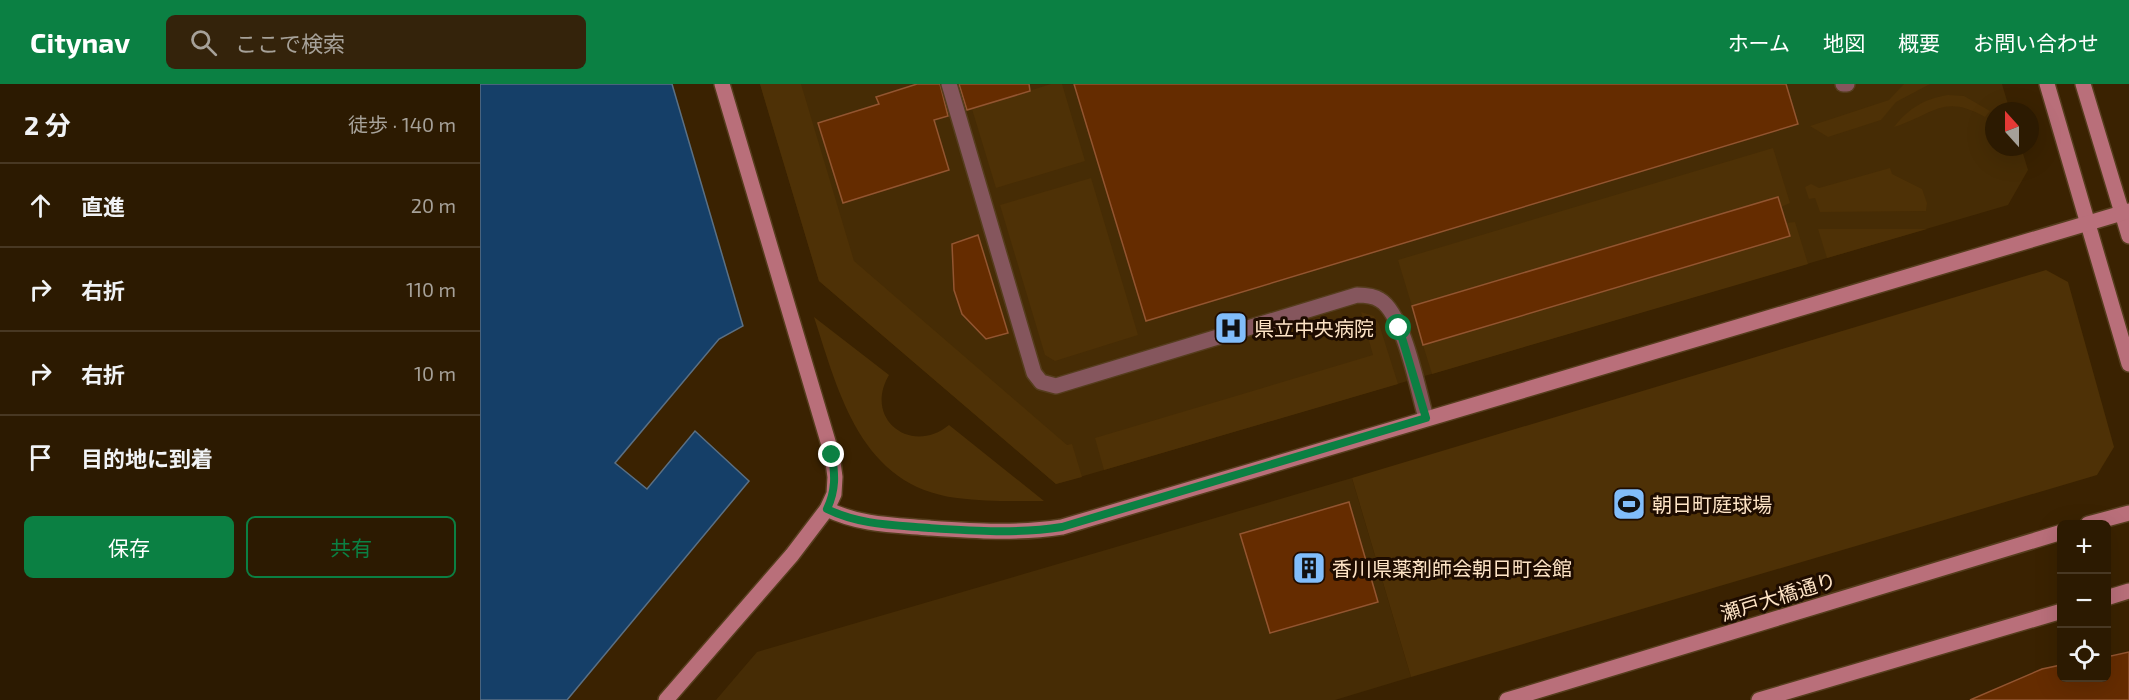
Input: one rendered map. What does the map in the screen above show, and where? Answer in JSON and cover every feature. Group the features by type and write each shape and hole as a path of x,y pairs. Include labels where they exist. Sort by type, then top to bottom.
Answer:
{"street":[{"path":"666,700 792,555 827,509 834,494 835,477 832,455 722,84"},
{"path":"949,84 1034,373 1041,382 1056,386 1357,295 1380,299 1395,315 1426,418"},
{"path":"2047,84 2129,364"},
{"path":"2083,84 2126,212 2129,236"},
{"path":"827,509 845,518 876,524 1025,533 1062,527 2126,212"},
{"path":"2105,520 2129,513"},
{"name":"瀬戸大橋通り","path":"1507,700 2057,533"},
{"path":"2111,596 2129,591"},
{"path":"1759,700 2057,612"}],"shaded area":[{"name":"県立中央病院","path":"760,84 2002,84 2007,102 1985,102 1985,156 2024,156 2028,170 2008,205 1056,484 819,281"},
{"path":"760,84 801,84 854,261 1067,445 1072,444 1082,477 1056,484 819,281"},
{"path":"1051,84 1062,84 1085,161 996,188 972,109"},
{"path":"1904,84 1930,84 1896,102 1881,120 1828,137 1810,126 1889,100"},
{"path":"1948,95 1964,96 1985,108 1985,117 1971,110 1948,106 1894,127 1918,105"},
{"path":"1773,148 1790,203 1781,207 1778,197 1412,306 1398,260"},
{"path":"1890,168 1892,174 1922,189 1927,203 1926,211 1820,212 1815,198 1809,199 1805,187 1811,184 1819,188"},
{"path":"1091,178 1138,335 1055,361 1045,355 1000,205"},
{"path":"1795,222 1808,264 1432,374 1423,345 1790,236 1786,223"},
{"path":"1818,229 1927,229 1827,258"},
{"name":"朝日町庭球場","path":"2046,270 2068,282 2114,447 2097,475 1411,677 1352,478"},
{"path":"1361,312 1374,316 1379,324 1398,384 1104,470 1095,438 1373,355"},
{"path":"814,317 889,375 883,391 882,406 887,418 895,428 906,434 920,436 934,434 949,425 1044,501 990,501 957,498 924,490 898,475 876,456 859,432 833,376"},
{"path":"1352,478 1411,677 1335,700 716,700 757,652"}],"water":[{"path":"480,84 672,84 743,326 719,339 615,463 647,489 695,431 749,481 567,700 480,700"}],"building":[{"path":"917,84 940,84 948,116 934,120 949,170 843,203 818,123 879,104 876,97"},
{"path":"959,84 1029,84 1030,91 967,110"},
{"path":"1074,84 1786,84 1798,124 1146,321"},
{"path":"1778,197 1790,236 1423,345 1412,306"},
{"path":"978,235 1008,333 986,339 962,314 954,290 952,244"},
{"name":"香川県薬剤師会朝日町会館","path":"1349,502 1378,602 1270,633 1240,534"},
{"path":"2129,652 2129,700 1970,700 2042,669 2057,666 2057,682 2111,682 2111,656"}],"place":[{"name":"県立中央病院","path":"1231,328"},
{"name":"朝日町庭球場","path":"1629,504"},
{"name":"香川県薬剤師会朝日町会館","path":"1309,568"}],"route":[{"path":"832,455 835,477 834,494 827,509 845,518 876,524 971,531 1025,533 1062,527 1426,418 1399,328"}]}
